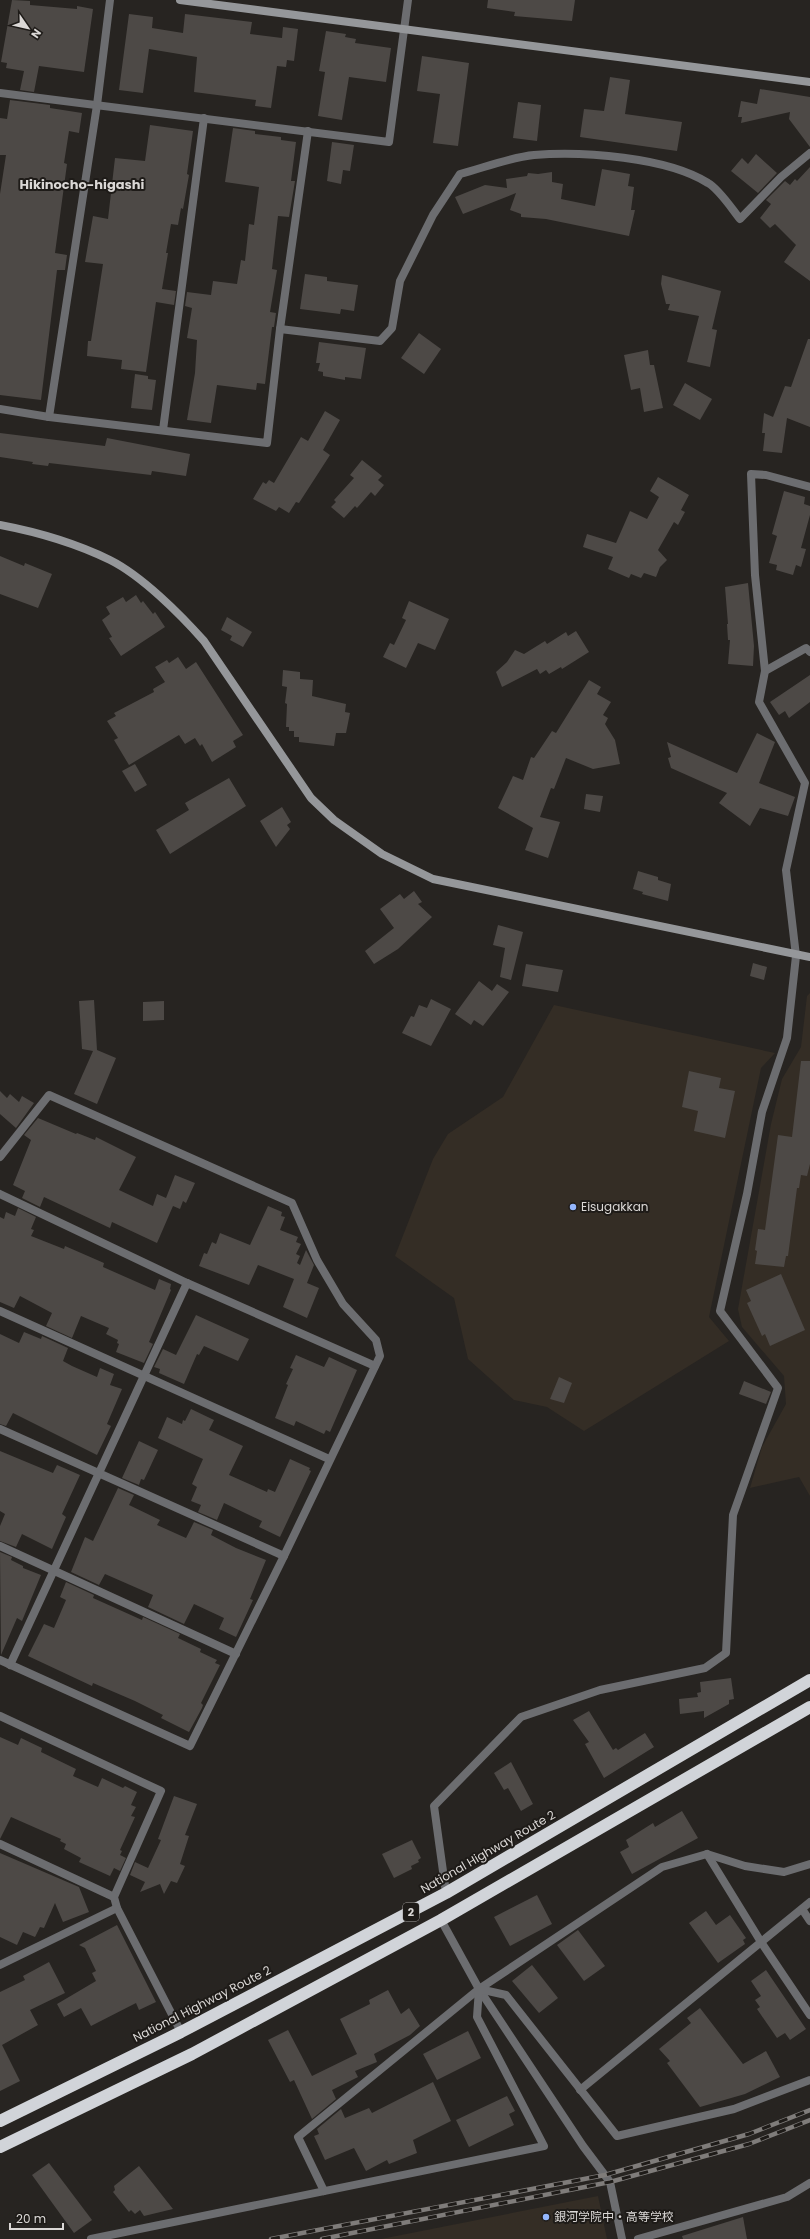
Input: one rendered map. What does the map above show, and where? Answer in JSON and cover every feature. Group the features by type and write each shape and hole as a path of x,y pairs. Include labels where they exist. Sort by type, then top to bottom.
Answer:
{"highway":[{"name":"National Highway Route 2","path":"0,2121 181,2032 446,1893 810,1680"},
{"name":"2","path":"0,2147 192,2054 441,1920 810,1707"}],"street":[{"path":"49,417 97,105 110,0"},
{"path":"180,0 810,82"},
{"path":"0,93 389,142 408,0"},
{"path":"163,430 204,118"},
{"path":"0,409 49,417 267,442 280,329 308,131"},
{"path":"280,329 380,341 392,328 400,280 433,216 460,174 533,156 583,155 628,159 671,166 709,183 740,219 781,176 810,153"},
{"path":"446,1893 434,1806 521,1717 600,1690 705,1668 726,1653 733,1515 778,1388 720,1312 747,1194 762,1112 787,1038 796,956 786,870 805,783 759,702 765,671 755,575 751,474 766,476 810,487"},
{"path":"0,525 38,533 76,546 111,560 138,579 186,621 204,641 311,798 334,820 382,854 433,879 810,958"},
{"path":"765,671 806,648 810,652"},
{"path":"0,1157 49,1095 292,1203 317,1260 343,1304 376,1340 380,1356 329,1458 284,1556 190,1746 0,1660"},
{"path":"0,1194 187,1283 375,1366"},
{"path":"10,1665 187,1283"},
{"path":"0,1311 329,1458"},
{"path":"0,1429 284,1556"},
{"path":"0,1546 236,1654"},
{"path":"0,1716 161,1791 114,1897 117,1908 181,2032"},
{"path":"0,1844 114,1897"},
{"path":"707,1854 810,2015"},
{"path":"324,2191 298,2137 479,1989 662,1867 707,1854 745,1866 784,1872 810,1864"},
{"path":"580,2090 810,1902"},
{"path":"0,1965 117,1908"},
{"path":"802,1909 810,1921"},
{"path":"441,1920 479,1989 583,2146 610,2182 622,2239"},
{"path":"479,1989 506,1995 617,2136 734,2109 810,2080"},
{"path":"91,2239 544,2146 477,2017 479,1989"},
{"path":"638,2239 786,2197 810,2183"}],"shaded area":[{"path":"810,993 810,1496 799,1477 750,1488 762,1447 786,1404 784,1376 742,1327 738,1309 771,1124 782,1079 801,1047 807,996"},
{"name":"Eisugakkan","path":"554,1005 775,1053 761,1068 709,1317 729,1341 584,1431 547,1407 514,1400 468,1359 454,1298 395,1256 433,1159 448,1134 503,1097"},
{"name":"銀河学院中・高等学校","path":"598,2196 607,2239 381,2239"}],"building":[{"path":"12,0 30,1 30,5 77,9 77,6 93,9 84,72 39,66 34,92 20,90 24,71 6,68 7,63 1,62"},
{"path":"488,0 575,0 572,21 514,16 515,12 487,8"},
{"path":"129,14 153,17 152,28 183,33 185,14 252,22 250,34 282,38 283,27 298,29 294,61 287,60 286,67 277,66 271,108 255,106 256,100 194,92 197,57 149,49 143,93 119,90"},
{"path":"326,31 346,34 345,37 356,39 355,43 391,48 386,82 349,77 342,120 318,116 325,72 319,71"},
{"path":"422,56 469,63 458,146 433,143 440,94 417,91"},
{"path":"610,77 630,80 625,114 682,122 677,151 580,137 584,109 604,111"},
{"path":"760,89 810,97 810,147 789,119 790,112 741,123 742,117 738,117 741,101 757,104"},
{"path":"10,100 50,105 50,108 82,113 79,133 69,131 64,163 67,164 55,253 67,255 65,270 57,270 41,400 0,395 0,194 6,155 0,155 0,118 7,119"},
{"path":"518,102 541,105 537,141 513,138"},
{"path":"150,125 193,131 187,174 189,175 183,209 181,208 178,225 171,224 162,289 176,291 174,305 156,302 146,372 121,369 122,360 87,356 88,341 91,341 103,264 85,262 93,216 108,219 115,158 145,161"},
{"path":"233,128 255,131 255,134 281,137 281,140 296,142 291,181 295,181 289,217 278,216 272,269 277,270 270,312 276,313 274,327 272,327 265,384 257,383 256,390 217,385 211,423 187,420 195,373 197,340 187,338 192,308 185,306 187,292 211,295 213,281 237,284 241,260 245,261 249,224 254,225 259,187 225,182"},
{"path":"332,142 354,145 350,171 343,170 341,184 327,181"},
{"path":"756,154 777,173 758,193 731,171 742,158 748,164"},
{"path":"810,167 810,281 784,262 796,245 775,224 770,228 760,218 771,204 766,200 785,181 790,185 795,179 797,181"},
{"path":"602,169 630,174 628,186 634,187 631,210 635,210 629,236 546,219 521,217 521,214 510,210 516,193 463,214 455,197 485,185 507,188 506,179 527,176 528,173 538,174 552,172 552,182 563,184 561,199 595,206"},
{"path":"305,274 327,277 327,281 358,285 354,311 341,309 340,314 300,309"},
{"path":"662,275 721,291 712,329 717,330 710,367 687,362 699,316 668,310 670,304 666,304 661,284"},
{"path":"419,333 441,349 424,374 401,358"},
{"path":"808,339 810,339 810,427 787,418 782,453 763,451 765,433 762,433 764,413 773,417 785,386 791,387"},
{"path":"319,342 366,348 361,379 345,377 345,380 323,376 323,372 318,371 320,363 316,363"},
{"path":"648,350 650,365 654,365 663,408 644,412 640,388 631,390 624,355"},
{"path":"135,374 148,376 148,379 156,380 152,410 131,408"},
{"path":"685,383 712,399 700,420 673,405"},
{"path":"325,411 340,420 323,450 330,455 299,503 296,502 289,513 279,507 276,511 253,499 263,482 266,484 269,480 274,483 301,437 308,441"},
{"path":"0,433 105,446 107,438 190,454 186,476 152,471 151,475 49,463 48,466 0,457"},
{"path":"362,460 382,476 378,480 384,485 375,496 371,492 357,508 355,506 344,518 331,507 336,502 334,500 354,478 350,475"},
{"path":"658,477 689,495 681,510 685,512 678,525 674,522 658,550 667,560 660,567 656,577 644,573 641,578 631,574 629,578 608,569 613,557 583,547 587,534 616,543 630,511 647,519 659,497 650,491"},
{"path":"784,491 805,497 804,504 810,506 810,515 801,548 806,549 801,567 796,565 793,575 776,570 777,565 769,563 777,536 772,534"},
{"path":"0,556 24,566 25,563 52,574 38,608 0,594"},
{"path":"748,583 754,646 753,666 728,664 730,640 728,640 725,587"},
{"path":"136,595 141,603 143,601 153,614 155,612 165,627 121,656 109,638 112,637 102,620 110,614 106,607 123,597 126,602"},
{"path":"409,601 449,619 435,650 418,643 406,668 383,657 390,643 394,645 406,620 402,618"},
{"path":"227,617 252,632 243,647 230,640 232,636 221,630"},
{"path":"576,631 589,652 562,669 561,667 549,674 546,670 540,674 537,669 502,687 496,672 507,662 515,650 524,654 545,641 547,644 566,632 568,636"},
{"path":"178,657 186,669 196,662 243,735 233,741 236,747 212,762 202,744 200,746 195,738 185,744 179,735 129,765 114,740 118,738 107,721 116,716 114,713 154,692 153,689 165,682 155,667 167,660 169,663"},
{"path":"283,670 300,672 300,679 313,680 312,696 346,704 345,712 350,713 346,733 336,733 334,746 299,742 299,737 294,737 294,731 289,731 289,727 286,727 287,704 285,703 287,687 282,686"},
{"path":"810,675 810,702 789,718 785,711 779,715 770,702"},
{"path":"589,680 601,687 597,694 611,702 603,715 608,718 605,724 615,740 620,764 593,769 566,758 554,789 551,788 540,817 560,822 548,858 525,850 533,828 498,808 513,776 523,780 531,757 534,758 552,731 556,733"},
{"path":"757,733 775,742 759,783 795,797 788,816 760,808 750,826 719,803 727,793 671,768 668,758 671,757 667,742 737,773"},
{"path":"135,764 147,785 135,792 122,771"},
{"path":"229,778 246,806 170,854 156,830 189,810 185,803"},
{"path":"586,794 603,796 600,812 584,809"},
{"path":"282,807 291,822 287,825 290,829 276,847 260,821"},
{"path":"638,871 658,877 658,880 671,884 668,901 642,894 643,892 633,889"},
{"path":"414,891 422,902 418,904 432,917 398,949 374,964 365,951 394,928 380,909 400,894 404,899"},
{"path":"498,925 523,932 511,980 500,977 505,948 493,945"},
{"path":"753,963 767,967 764,980 750,976"},
{"path":"526,964 563,970 558,992 522,986"},
{"path":"479,981 492,991 497,984 509,992 483,1026 474,1020 471,1025 455,1014"},
{"path":"431,999 451,1009 431,1046 402,1033 411,1016 414,1017 419,1005 427,1008"},
{"path":"94,1000 97,1050 116,1058 97,1104 74,1094 93,1051 82,1049 79,1001"},
{"path":"164,1001 164,1020 143,1021 143,1002"},
{"path":"801,1061 810,1061 810,1164 807,1176 801,1175 799,1188 797,1188 788,1256 786,1256 784,1267 755,1264 758,1229 765,1230 778,1135 792,1137"},
{"path":"689,1071 721,1078 719,1088 735,1091 725,1138 694,1131 698,1111 682,1107"},
{"path":"0,1091 7,1098 10,1094 19,1102 22,1096 34,1103 16,1128 0,1114"},
{"path":"38,1118 76,1134 77,1133 95,1140 96,1137 136,1157 119,1190 153,1206 157,1194 166,1198 175,1175 195,1183 186,1203 183,1201 180,1209 173,1206 157,1243 112,1222 110,1228 44,1197 40,1207 22,1198 25,1191 13,1185 31,1140 24,1135"},
{"path":"268,1206 282,1212 281,1216 285,1217 280,1230 298,1237 296,1242 301,1244 296,1254 300,1256 297,1263 300,1265 306,1250 314,1265 307,1283 319,1288 307,1318 283,1307 294,1279 258,1265 249,1285 199,1266 204,1253 207,1254 212,1242 216,1244 220,1233 250,1245"},
{"path":"18,1208 36,1217 31,1229 34,1230 31,1236 64,1249 65,1246 104,1263 103,1267 155,1290 159,1279 171,1284 171,1290 149,1342 153,1344 144,1363 116,1352 119,1344 117,1343 118,1340 106,1334 109,1328 81,1316 72,1338 46,1326 52,1313 20,1296 14,1308 0,1302 0,1217 4,1219 6,1212 15,1216"},
{"path":"781,1274 805,1330 770,1346 765,1334 762,1336 747,1303 751,1301 746,1290"},
{"path":"196,1315 249,1339 238,1361 204,1346 199,1355 197,1354 184,1384 159,1373 160,1369 154,1367 163,1349 176,1355"},
{"path":"24,1332 41,1339 42,1336 68,1348 63,1361 72,1366 97,1377 100,1368 114,1374 110,1385 122,1389 107,1424 111,1426 97,1455 13,1413 6,1426 0,1424 0,1334 19,1343"},
{"path":"296,1355 324,1367 329,1357 357,1370 330,1432 326,1430 324,1434 296,1421 294,1426 275,1418 288,1385 286,1384 293,1369 290,1368"},
{"path":"559,1377 572,1383 564,1403 550,1399"},
{"path":"744,1381 771,1392 766,1404 739,1394"},
{"path":"191,1409 214,1420 209,1430 243,1446 229,1475 267,1492 268,1489 275,1492 290,1459 310,1468 309,1470 311,1471 280,1537 259,1527 262,1521 224,1503 217,1520 198,1512 201,1505 191,1501 197,1487 192,1484 203,1459 158,1438 167,1417 182,1424 183,1420 185,1421"},
{"path":"139,1441 158,1450 144,1480 141,1479 139,1485 122,1478"},
{"path":"0,1451 53,1473 57,1465 80,1475 62,1514 66,1517 52,1549 22,1534 16,1547 0,1541 0,1526 5,1514 0,1511"},
{"path":"118,1488 134,1495 129,1505 160,1520 157,1525 186,1538 194,1522 213,1530 211,1535 236,1548 266,1560 250,1599 253,1600 236,1637 219,1629 224,1618 194,1604 184,1624 148,1607 153,1595 105,1574 99,1585 71,1572 85,1537 93,1541"},
{"path":"0,1552 12,1557 11,1560 23,1566 23,1568 41,1575 22,1621 17,1618 1,1655"},
{"path":"66,1582 94,1595 93,1598 142,1620 143,1617 180,1634 178,1638 201,1649 200,1652 217,1660 215,1663 220,1665 201,1703 203,1705 202,1708 189,1732 161,1718 163,1715 135,1701 93,1683 92,1686 28,1656 44,1624 54,1628 66,1600 60,1597"},
{"path":"731,1678 734,1699 729,1700 729,1704 704,1718 704,1711 680,1714 679,1699 698,1697 697,1693 701,1692 700,1682"},
{"path":"589,1711 613,1750 616,1748 618,1750 645,1733 654,1747 604,1778 585,1744 589,1742 573,1720"},
{"path":"0,1737 18,1745 21,1738 42,1748 41,1752 76,1769 73,1776 98,1787 102,1778 123,1788 125,1786 137,1792 131,1805 136,1807 131,1816 135,1817 120,1850 122,1851 120,1855 126,1858 120,1871 114,1868 110,1876 79,1862 81,1858 64,1849 66,1844 60,1841 61,1839 11,1817 0,1839"},
{"path":"511,1762 533,1804 521,1811 508,1788 504,1790 494,1773"},
{"path":"174,1796 197,1804 185,1835 189,1836 180,1864 185,1866 177,1883 171,1881 164,1894 160,1884 140,1892 145,1882 130,1875 135,1862 148,1868 161,1840 158,1839"},
{"path":"682,1811 698,1838 632,1874 620,1852 629,1847 626,1840 653,1823 655,1827"},
{"path":"412,1840 421,1858 418,1860 419,1862 411,1866 412,1869 394,1878 382,1854"},
{"path":"0,1853 79,1887 89,1912 63,1922 55,1903 44,1928 40,1927 35,1937 23,1932 17,1945 0,1937"},
{"path":"537,1895 552,1924 510,1946 494,1917"},
{"path":"706,1911 716,1925 730,1915 746,1938 743,1940 745,1944 718,1963 689,1923"},
{"path":"117,1925 156,2002 139,2010 136,2003 91,2026 81,2008 64,2017 57,2004 96,1981 92,1973 96,1971 85,1948 79,1945"},
{"path":"578,1930 605,1966 584,1981 557,1945"},
{"path":"49,1962 65,1993 30,2010 38,2025 2,2045 20,2081 0,2091 0,1992 25,1980 23,1976"},
{"path":"532,1965 558,1998 539,2013 512,1981"},
{"path":"766,1970 806,2029 790,2040 785,2033 777,2038 757,2009 760,2007 755,2000 761,1996 751,1981"},
{"path":"388,1990 401,2014 409,2008 420,2026 410,2035 374,2054 377,2062 355,2071 358,2077 332,2090 336,2099 312,2119 294,2080 290,2082 268,2040 288,2030 312,2076 357,2054 340,2019 370,2004 369,2000"},
{"path":"700,2008 743,2064 766,2051 780,2077 745,2094 700,2107 667,2063 670,2061 659,2049 691,2023 687,2018"},
{"path":"468,2031 481,2058 437,2080 423,2054"},
{"path":"433,2082 451,2121 413,2140 417,2153 389,2164 387,2160 366,2171 354,2148 325,2160 314,2136 319,2134 317,2129 341,2109 345,2118 369,2108 372,2113"},
{"path":"507,2096 515,2111 509,2114 514,2125 469,2147 456,2120"},
{"path":"49,2163 92,2220 74,2233 32,2175"},
{"path":"139,2166 173,2209 144,2216 140,2210 135,2214 131,2210 129,2212 113,2192 115,2190 114,2186"},
{"path":"743,2217 747,2239 683,2239 682,2236"}],"railway":[{"path":"271,2239 605,2175 749,2134 810,2110"},
{"path":"322,2239 610,2182 749,2144 810,2120"}],"place":[{"name":"Eisugakkan","path":"573,1207"},
{"name":"銀河学院中・高等学校","path":"546,2217"}],"district":[{"name":"Hikinocho-higashi","path":"82,184"}]}
